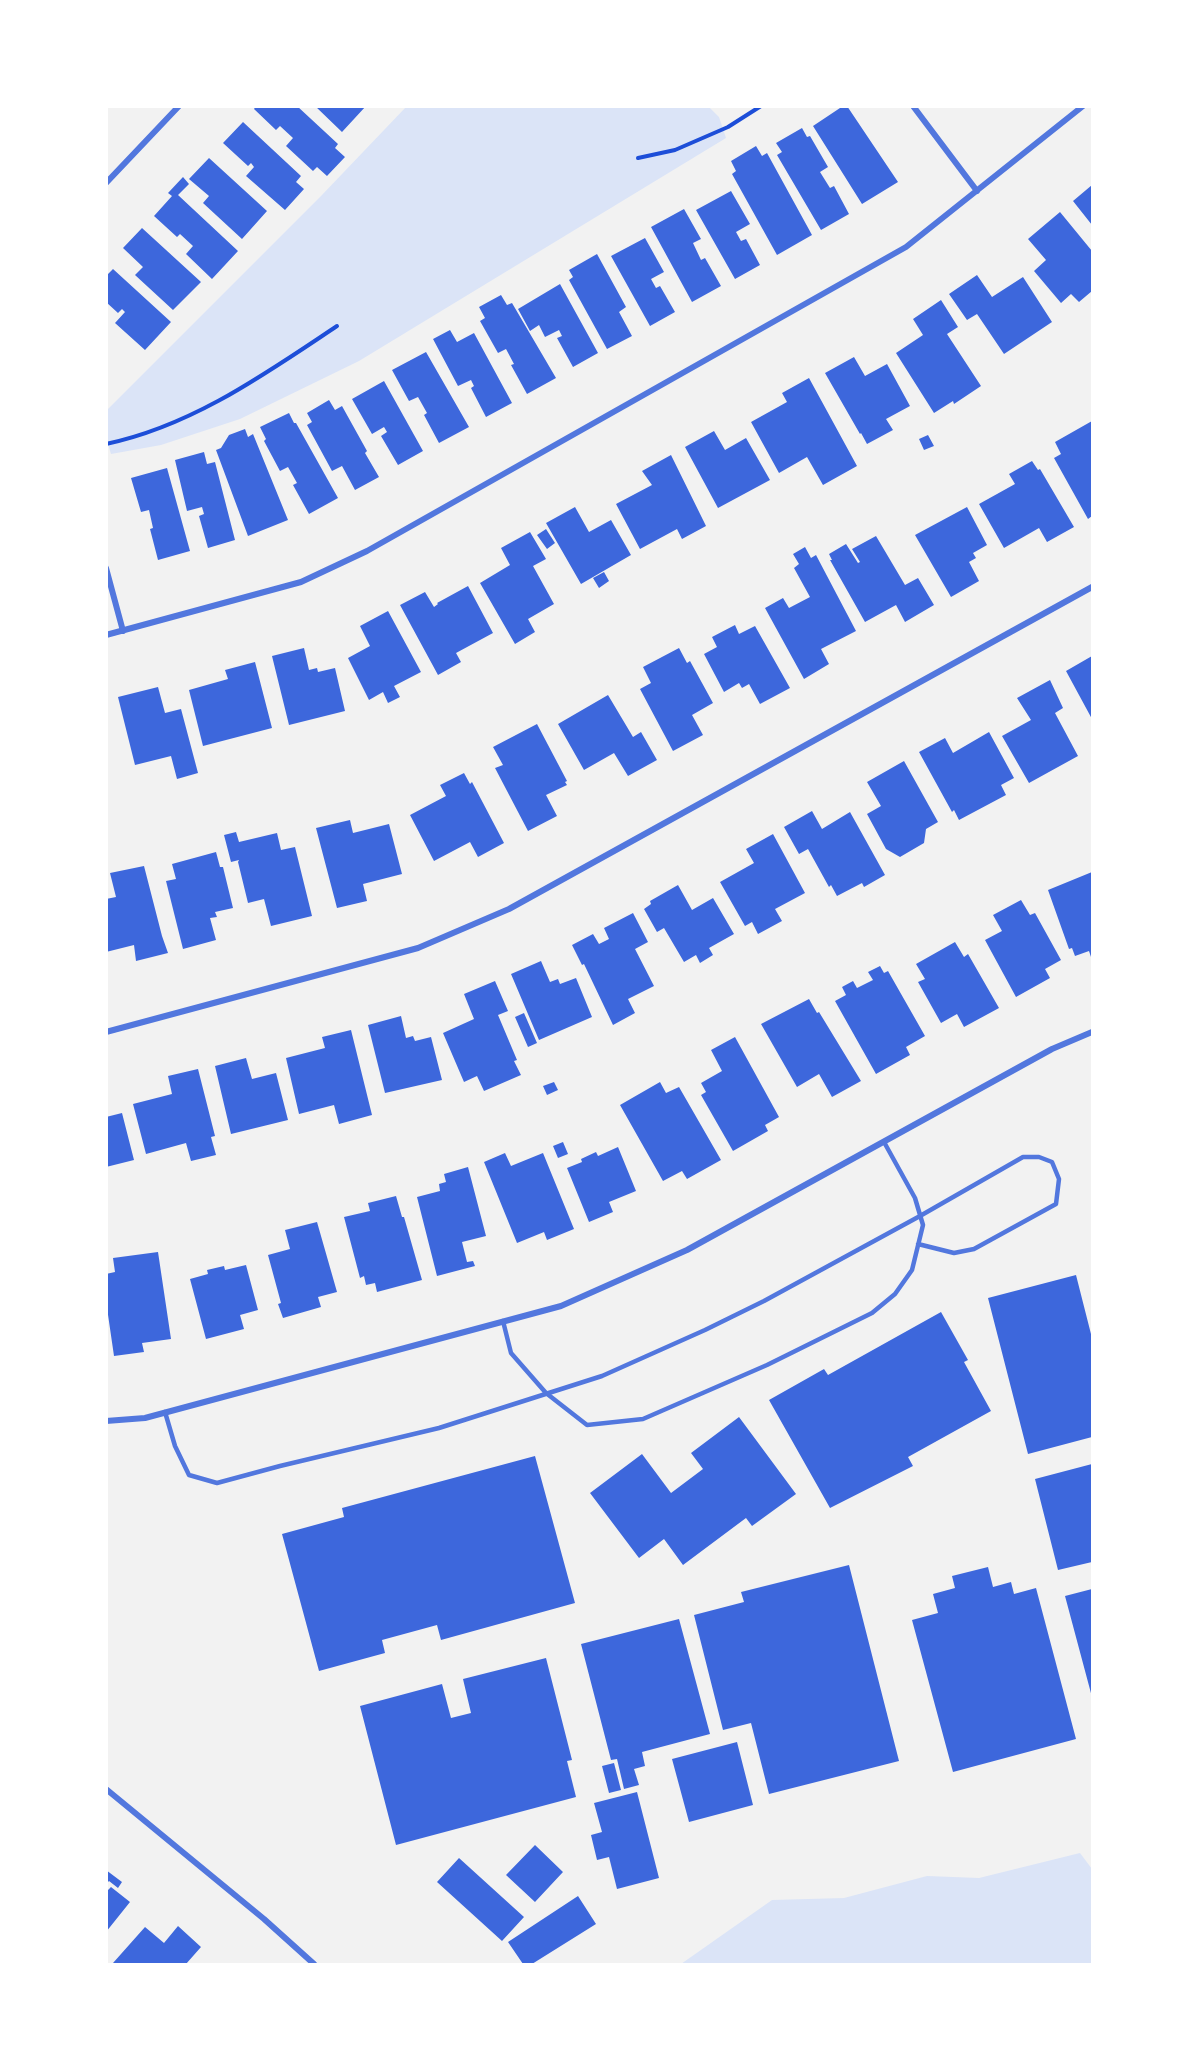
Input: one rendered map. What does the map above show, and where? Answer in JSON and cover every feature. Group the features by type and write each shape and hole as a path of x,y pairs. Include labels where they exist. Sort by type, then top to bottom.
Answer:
{"street":[{"path":"106,183 179,106"},
{"path":"913,106 977,191"},
{"path":"106,635 301,582 368,551 906,247 1083,106"},
{"path":"106,568 123,631"},
{"path":"106,1032 418,948 509,909 1092,587"},
{"path":"106,1421 145,1418 561,1306 687,1250 1052,1049 1092,1032"},
{"path":"106,1789 264,1919 314,1965"}],"lane":[{"path":"503,1321 511,1353 546,1393 586,1425 644,1419 767,1365 872,1313 895,1294 912,1270 923,1225 915,1198 884,1142"},
{"path":"165,1412 175,1446 189,1474 217,1483 439,1428 602,1376 764,1301 1023,1157 1040,1156 1052,1162 1059,1179 1056,1204 974,1250 954,1253 918,1244"}],"path":[{"path":"638,158 675,150 728,127 761,106"},
{"path":"106,444 149,433 191,416 272,369 337,326"}],"shaded area":[{"path":"708,106 719,117 726,138 359,361 240,419 161,445 111,454 107,441 107,410 321,196 406,107"},
{"path":"1080,1853 1092,1869 1092,1964 681,1964 772,1900 844,1898 927,1876 979,1878"}],"building":[{"path":"256,106 297,106 338,144 335,148 345,157 327,176 317,167 313,171 286,146 293,138 280,126 276,130 254,109"},
{"path":"315,106 366,106 342,132"},
{"path":"843,106 847,106 898,182 862,204 813,126"},
{"path":"243,122 301,176 296,182 304,189 285,210 246,176 254,167 251,163 248,166 223,143"},
{"path":"802,128 807,137 810,136 828,167 820,172 830,188 834,186 849,214 821,230 777,155 782,152 776,143"},
{"path":"756,146 762,156 767,153 812,235 777,255 732,174 736,171 731,161"},
{"path":"209,158 267,211 242,239 203,203 209,196 189,179"},
{"path":"183,177 189,184 178,195 238,251 212,279 186,254 193,246 180,234 177,237 154,216 172,196 168,193"},
{"path":"1092,185 1092,225 1073,201"},
{"path":"731,191 750,224 736,232 741,241 746,239 760,265 735,279 696,210"},
{"path":"684,209 701,239 693,243 701,260 705,258 721,286 692,302 651,227"},
{"path":"1060,212 1092,251 1092,291 1079,302 1071,294 1061,303 1034,271 1046,260 1028,239"},
{"path":"142,228 201,282 173,310 135,275 143,267 123,248"},
{"path":"645,238 664,272 651,279 656,288 660,286 675,312 650,326 611,256"},
{"path":"597,254 626,307 619,312 632,336 607,349 569,280 573,277 569,270"},
{"path":"113,269 171,322 145,350 115,323 125,312 122,309 118,313 106,302 106,276"},
{"path":"977,275 992,297 1023,277 1052,322 1004,354 977,314 967,320 949,294"},
{"path":"560,284 598,353 573,367 557,338 562,336 559,330 545,337 539,325 530,331 518,309"},
{"path":"501,295 507,305 512,303 556,378 527,394 511,365 514,364 506,349 498,353 480,321 485,318 479,307"},
{"path":"941,300 958,327 947,334 981,386 954,404 953,401 934,413 896,353 923,335 913,319"},
{"path":"450,330 457,342 474,333 512,403 486,417 471,388 474,386 471,380 458,386 433,339"},
{"path":"426,352 469,427 439,443 424,415 427,413 418,397 409,401 392,370"},
{"path":"854,357 865,376 887,364 910,406 886,419 893,430 867,444 825,373"},
{"path":"809,378 857,466 823,485 807,457 779,473 751,422 787,402 782,393"},
{"path":"384,381 423,451 398,465 381,436 387,432 384,427 372,434 352,399"},
{"path":"329,400 335,410 342,406 379,477 355,490 342,466 332,471 307,425 312,422 307,413"},
{"path":"289,413 338,498 309,514 293,485 297,483 288,467 280,471 264,441 266,439 260,427"},
{"path":"1092,421 1092,516 1088,519 1054,458 1061,454 1055,442"},
{"path":"245,429 248,437 253,434 288,520 248,536 216,450 221,448 229,435"},
{"path":"714,431 725,450 746,438 770,480 718,508 685,447"},
{"path":"928,435 934,446 924,450 919,439"},
{"path":"204,452 207,464 215,462 235,540 208,548 199,516 204,514 202,507 187,511 175,460"},
{"path":"671,455 706,526 682,539 677,529 640,549 616,504 652,485 642,471"},
{"path":"1032,461 1038,470 1040,469 1074,527 1047,542 1039,528 1004,548 979,504 1015,484 1009,474"},
{"path":"167,468 190,551 158,560 150,529 153,528 149,510 141,512 131,478"},
{"path":"575,507 589,532 611,520 631,555 581,584 546,523"},
{"path":"967,507 987,545 973,553 976,558 969,562 979,581 951,597 915,535"},
{"path":"546,529 555,543 547,549 537,535"},
{"path":"530,532 546,559 533,566 554,604 528,619 535,632 515,644 480,583 510,565 501,548"},
{"path":"876,536 905,585 918,578 934,605 905,622 896,605 865,622 830,560 832,560 829,554 846,544 858,563 860,562 852,549"},
{"path":"805,547 811,558 816,555 856,631 821,649 829,664 804,679 765,608 783,598 789,608 810,597 794,568 799,564 793,554"},
{"path":"604,572 609,581 599,588 593,578"},
{"path":"468,586 493,633 456,653 461,662 438,675 400,605 425,592 434,607 437,603"},
{"path":"388,611 421,672 394,686 400,697 388,703 383,692 369,700 348,658 370,646 360,626"},
{"path":"735,625 739,634 755,626 790,688 760,704 749,684 742,688 739,683 724,692 704,654 717,647 712,637"},
{"path":"304,648 309,670 317,668 318,672 335,668 345,711 289,725 272,656"},
{"path":"679,648 687,663 690,661 713,703 692,715 703,735 673,751 640,689 651,683 643,667"},
{"path":"1092,656 1092,719 1066,671"},
{"path":"255,662 272,728 203,746 189,690 228,679 225,670"},
{"path":"1050,680 1063,708 1055,713 1078,756 1029,783 1002,736 1031,720 1017,698"},
{"path":"158,687 165,713 181,709 198,773 177,779 171,756 135,765 118,697"},
{"path":"608,695 633,737 641,732 657,760 628,776 614,753 584,770 558,724"},
{"path":"537,724 567,785 546,795 557,816 528,831 495,768 503,765 493,747"},
{"path":"989,732 1014,778 1001,785 1006,795 959,820 954,810 952,812 919,752 945,738 953,753"},
{"path":"904,761 938,822 926,829 924,843 900,857 886,849 867,814 881,806 867,782"},
{"path":"464,773 470,784 472,782 504,843 478,857 470,842 434,861 410,815 446,796 440,785"},
{"path":"812,811 822,829 850,812 885,875 864,887 862,883 837,896 831,885 829,887 808,849 799,854 784,827"},
{"path":"350,820 353,833 389,824 402,874 363,884 367,901 337,908 316,828"},
{"path":"236,832 239,842 277,833 281,850 295,847 312,916 271,926 264,899 248,903 239,860 231,862 224,835"},
{"path":"773,834 805,893 775,909 782,921 758,934 752,922 745,926 720,882 754,863 746,849"},
{"path":"216,852 220,867 223,867 233,908 215,912 217,917 210,918 216,940 183,949 166,881 176,879 172,864"},
{"path":"144,866 168,953 136,961 134,945 106,952 106,899 116,897 110,873"},
{"path":"1092,872 1092,960 1089,951 1075,956 1072,948 1069,949 1048,890"},
{"path":"678,885 692,910 713,898 734,934 709,948 713,955 700,963 696,955 684,962 664,928 657,932 644,909 651,904 650,901"},
{"path":"1021,900 1030,915 1035,913 1061,960 1045,969 1050,978 1016,997 985,940 1002,931 993,915"},
{"path":"633,913 648,942 635,949 654,986 628,999 635,1013 613,1025 584,964 582,965 572,945 593,934 599,944 609,939 604,928"},
{"path":"955,942 964,957 968,954 999,1008 964,1027 957,1014 941,1023 918,982 925,979 916,964"},
{"path":"541,961 550,982 558,979 560,984 576,978 592,1017 539,1040 511,974"},
{"path":"880,966 884,973 888,971 925,1036 906,1047 910,1055 876,1074 835,1001 846,995 842,987 853,981 857,988 873,980 868,972"},
{"path":"495,981 508,1011 498,1015 521,1075 484,1091 477,1076 464,1082 443,1033 474,1019 464,994"},
{"path":"809,999 861,1081 832,1097 819,1074 797,1087 761,1024"},
{"path":"524,1013 537,1043 528,1047 515,1017"},
{"path":"401,1016 406,1038 413,1036 415,1041 431,1037 442,1080 385,1093 368,1025"},
{"path":"351,1030 372,1115 339,1124 334,1105 299,1114 286,1058 325,1048 322,1037"},
{"path":"735,1037 779,1117 765,1125 768,1131 733,1151 701,1095 706,1092 701,1083 722,1071 711,1050"},
{"path":"246,1058 252,1079 276,1073 288,1120 231,1134 215,1066"},
{"path":"198,1069 215,1136 211,1137 216,1155 191,1161 186,1143 146,1154 133,1104 172,1094 168,1076"},
{"path":"554,1082 558,1090 547,1095 543,1086"},
{"path":"660,1082 666,1093 679,1087 721,1160 687,1179 682,1171 663,1181 620,1105"},
{"path":"122,1113 134,1160 106,1167 106,1117"},
{"path":"563,1142 568,1154 558,1158 553,1146"},
{"path":"618,1147 636,1191 609,1202 613,1212 589,1222 567,1168 582,1162 581,1159 596,1152 598,1156"},
{"path":"505,1153 511,1166 543,1153 574,1229 547,1240 544,1232 517,1243 484,1162"},
{"path":"468,1167 486,1236 462,1242 467,1262 473,1261 475,1266 437,1276 417,1197 440,1191 439,1184 446,1182 444,1174"},
{"path":"396,1196 422,1280 377,1292 375,1283 366,1285 364,1276 360,1278 344,1217 370,1211 368,1203"},
{"path":"317,1222 337,1292 318,1297 321,1307 283,1318 268,1255 290,1249 285,1230"},
{"path":"158,1252 171,1339 142,1343 144,1352 114,1356 106,1301 106,1274 115,1272 113,1258"},
{"path":"246,1265 258,1310 240,1315 244,1329 206,1339 190,1279 208,1274 207,1270 224,1266 225,1270"},
{"path":"1076,1275 1092,1338 1092,1437 1028,1454 988,1298"},
{"path":"941,1312 968,1360 964,1362 991,1411 908,1457 913,1466 830,1508 769,1400 824,1369 828,1375"},
{"path":"739,1417 796,1494 752,1526 746,1518 683,1565 664,1539 639,1558 590,1493 642,1454 671,1493 703,1469 691,1453"},
{"path":"535,1456 575,1603 441,1640 437,1625 382,1640 385,1653 319,1671 282,1534 344,1517 342,1508"},
{"path":"1092,1464 1092,1562 1058,1570 1035,1479"},
{"path":"849,1565 899,1761 769,1794 751,1723 723,1730 694,1615 744,1602 741,1592"},
{"path":"988,1567 993,1587 1011,1582 1014,1594 1036,1588 1076,1739 953,1772 912,1620 938,1613 933,1594 955,1588 952,1576"},
{"path":"1092,1589 1092,1697 1065,1596"},
{"path":"679,1619 710,1734 642,1752 645,1766 634,1769 639,1785 624,1789 617,1759 611,1760 581,1644"},
{"path":"546,1658 572,1760 567,1761 576,1797 396,1845 360,1706 442,1684 451,1718 471,1713 463,1679"},
{"path":"737,1742 753,1805 689,1822 672,1759"},
{"path":"614,1763 621,1790 609,1793 602,1766"},
{"path":"637,1792 659,1878 617,1889 609,1857 597,1860 591,1835 602,1832 594,1803"},
{"path":"535,1845 563,1872 535,1902 506,1875"},
{"path":"459,1858 524,1917 502,1941 437,1882"},
{"path":"106,1870 122,1882 118,1888 109,1881 106,1884"},
{"path":"111,1887 130,1902 106,1932 106,1892"},
{"path":"578,1896 596,1924 532,1964 523,1964 508,1942"},
{"path":"178,1926 201,1947 186,1964 113,1963 145,1927 164,1943"}]}
